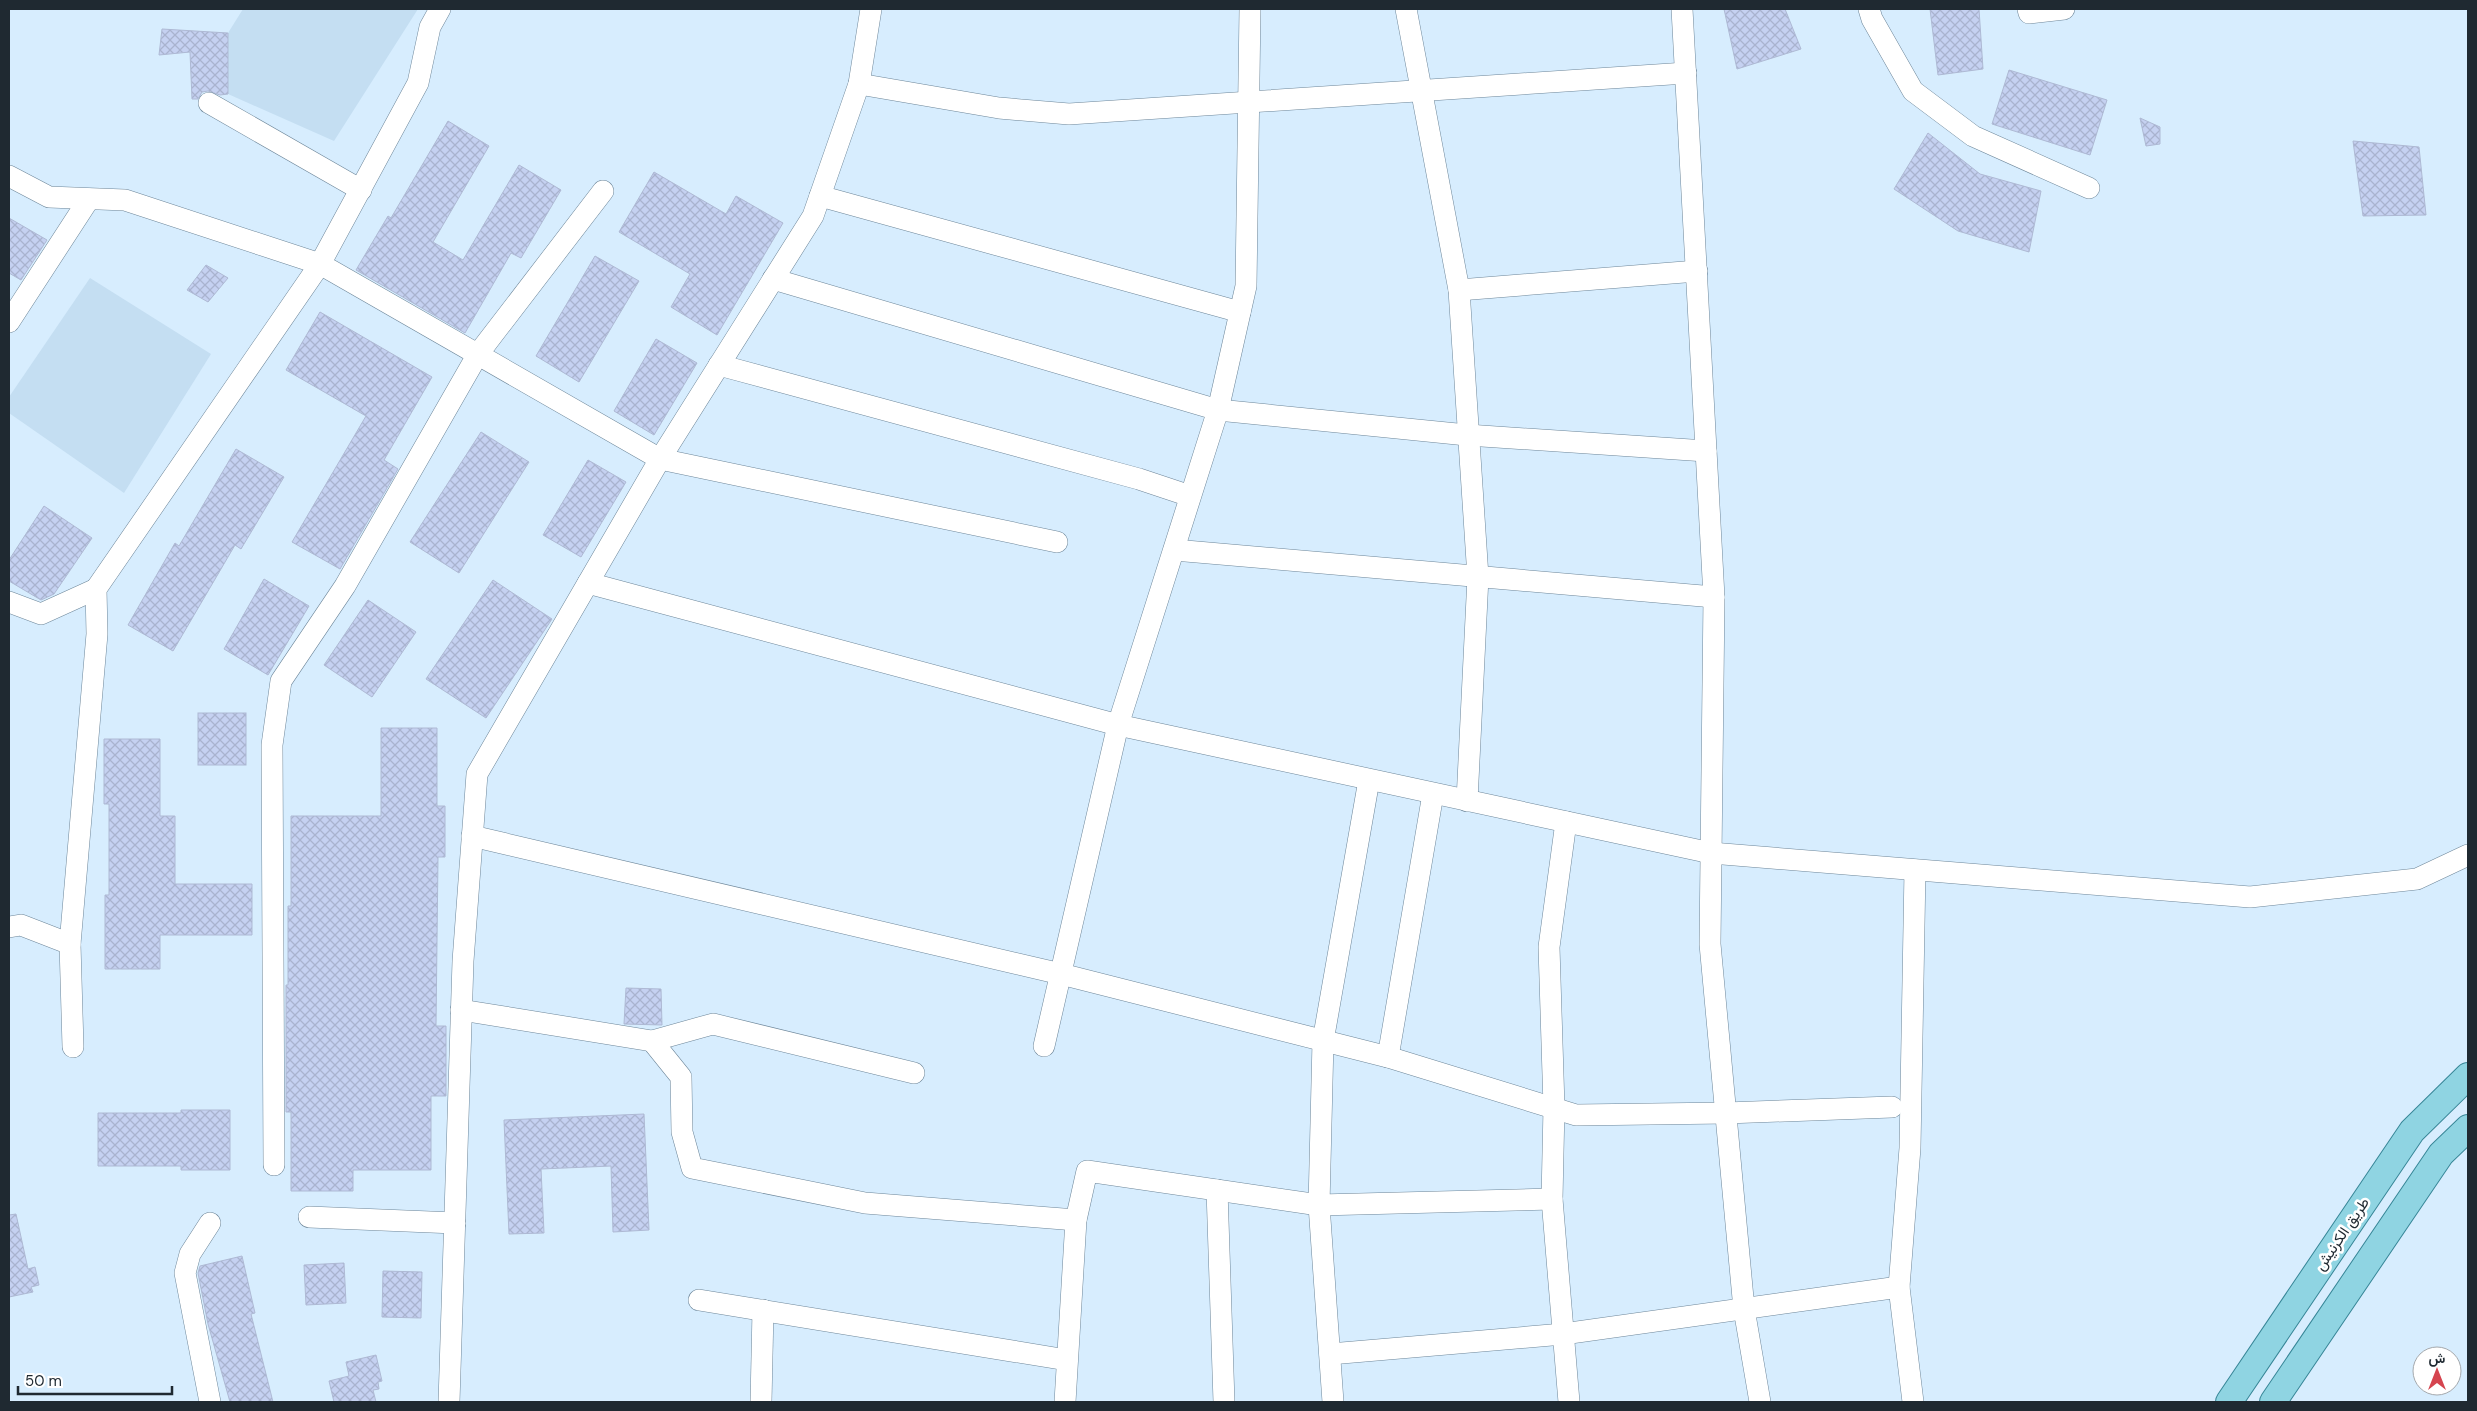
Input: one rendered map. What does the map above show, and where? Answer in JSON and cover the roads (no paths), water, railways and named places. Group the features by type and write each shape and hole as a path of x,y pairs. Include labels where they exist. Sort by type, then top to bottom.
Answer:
{"main road":[{"name":"طريق الكرنيش","path":"2229,1402 2412,1131 2468,1076"},
{"path":"2273,1402 2441,1154 2468,1128"}],"street":[{"path":"9,602 41,614 96,589 320,264 418,83 430,27 440,9"},
{"path":"450,1402 461,1010 477,774 660,459 813,216 859,84 870,9"},
{"path":"1044,1046 1118,726 1218,410 1246,286 1250,9"},
{"path":"1406,9 1459,290 1467,436 1478,577 1467,801"},
{"path":"1682,9 1714,597 1710,944 1744,1309 1760,1402"},
{"path":"1869,9 1872,18 1913,91 1973,136 2089,188"},
{"path":"2028,9 2029,13 2064,9"},
{"path":"859,84 999,108 1069,114 1686,73"},
{"path":"209,103 361,190"},
{"path":"9,176 49,198 125,200 320,264 660,459 1057,542"},
{"path":"274,1165 272,745 281,681 345,586 478,354 602,191"},
{"path":"820,196 1240,312"},
{"path":"9,322 89,199"},
{"path":"1459,290 1696,271"},
{"path":"773,279 1218,410 1467,436 1706,451"},
{"path":"719,366 1138,479 1190,496"},
{"path":"1174,550 1714,597"},
{"path":"588,583 1118,726 1711,853 2250,897 2417,880 2468,855"},
{"path":"73,1047 70,944 97,634 96,589"},
{"path":"1333,1402 1319,1205 1323,1041 1369,780"},
{"path":"1388,1057 1433,794"},
{"path":"1566,822 1549,947 1554,1107 1552,1199 1569,1402"},
{"path":"472,836 1061,974 1388,1057 1576,1115 1726,1113 1892,1107"},
{"path":"1913,1402 1899,1286 1910,1148 1915,870"},
{"path":"9,927 21,924 70,944"},
{"path":"461,1010 652,1041 713,1024 914,1073"},
{"path":"652,1041 680,1076 682,1132 692,1168 865,1203 1076,1220"},
{"path":"1064,1402 1076,1220 1087,1171 1319,1205 1552,1199"},
{"path":"1217,1190 1224,1402"},
{"path":"309,1216 455,1223"},
{"path":"210,1223 190,1254 184,1272 210,1402"},
{"path":"1330,1354 1564,1334 1899,1286"},
{"path":"699,1300 1067,1360"},
{"path":"761,1402 763,1310"}]}
